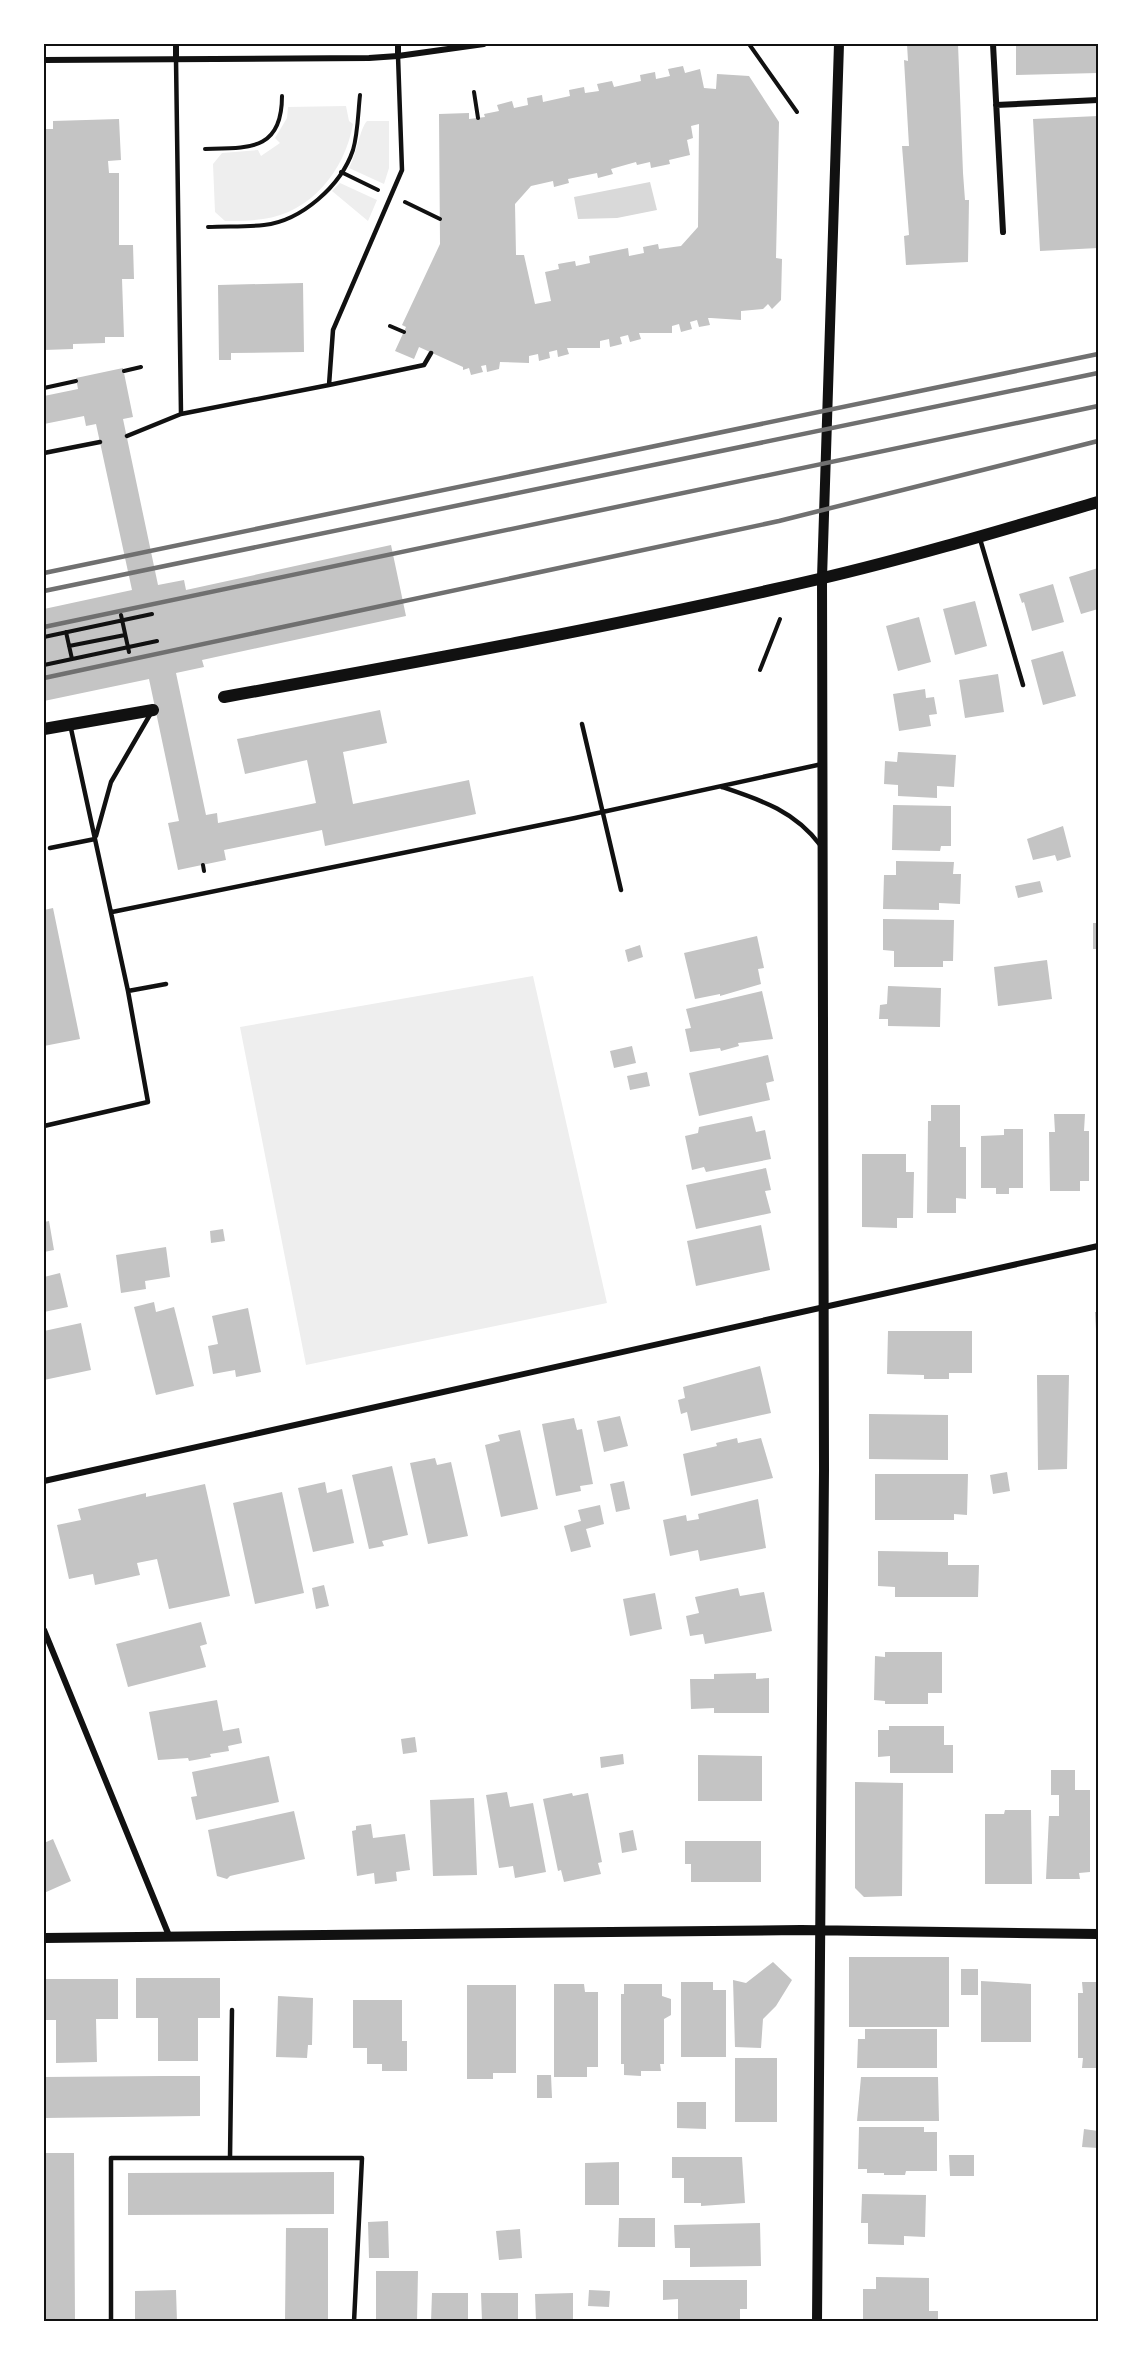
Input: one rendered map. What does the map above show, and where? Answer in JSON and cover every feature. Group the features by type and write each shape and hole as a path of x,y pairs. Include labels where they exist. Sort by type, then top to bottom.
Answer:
{"main road":[{"path":"224,697 492,648 822,578 979,537 1098,502"},
{"path":"44,729 153,710"}],"street":[{"path":"176,44 176,59"},
{"path":"398,44 398,56"},
{"path":"44,60 398,56 484,44"},
{"path":"817,2322 824,1517 822,578 839,44"},
{"path":"993,44 1003,232"},
{"path":"996,105 1098,100"},
{"path":"44,1481 1098,1246"},
{"path":"44,1630 170,1938"},
{"path":"44,1938 820,1930 1098,1934"}],"lane":[{"path":"328,385 333,330 402,170 398,56"},
{"path":"176,59 181,414"},
{"path":"127,436 181,414 424,365 431,353"},
{"path":"44,453 100,442"},
{"path":"979,537 1023,685"},
{"path":"95,838 111,782 153,710"},
{"path":"44,1126 148,1102 112,912 70,724"},
{"path":"582,724 600,812 612,848 621,890"},
{"path":"112,912 824,764"},
{"path":"719,786 769,803 790,814 813,835 824,850"},
{"path":"50,848 95,838"},
{"path":"128,991 166,984"},
{"path":"230,2158 232,2010"},
{"path":"111,2322 111,2158 362,2158 354,2322"}],"path":[{"path":"748,44 797,112"},
{"path":"474,92 478,118"},
{"path":"208,227 266,225 291,217 316,200 341,172 352,151 360,95"},
{"path":"206,149 249,148 265,141 275,129 282,112 282,96"},
{"path":"341,172 380,191"},
{"path":"404,202 440,219"},
{"path":"390,326 404,332"},
{"path":"124,371 141,367"},
{"path":"44,388 76,381"},
{"path":"44,637 152,614"},
{"path":"121,615 129,652"},
{"path":"760,670 780,619"},
{"path":"66,632 72,659"},
{"path":"69,646 125,634"},
{"path":"44,665 157,641"},
{"path":"203,865 204,871"}],"shaded area":[{"path":"346,106 349,121 353,124 349,141 334,173 310,198 296,208 263,219 225,221 215,212 213,164 222,153 258,150 261,156 280,143 275,138 287,118 288,107"},
{"path":"367,121 389,121 389,168 384,184 349,168"},
{"path":"650,182 657,210 617,218 578,219 574,197"},
{"path":"340,183 377,200 368,221 332,191"},
{"path":"533,976 607,1303 306,1365 240,1027"}],"building":[{"path":"907,44 958,44 963,173 965,200 969,200 968,262 906,265 904,236 909,235 902,146 909,146 904,60 908,61"},
{"path":"1016,44 1098,44 1098,73 1016,75"},
{"path":"683,66 685,73 700,69 704,88 716,89 717,74 749,76 779,122 776,258 782,259 781,300 772,309 768,304 763,309 741,311 741,320 708,318 710,325 699,327 697,320 690,322 692,329 681,332 679,324 672,326 672,333 639,333 641,339 630,342 628,335 620,337 622,344 610,347 609,339 600,341 600,348 567,348 569,354 558,357 557,350 549,352 550,358 539,361 538,354 529,356 529,363 500,362 499,369 487,372 486,365 481,366 483,372 471,375 469,368 463,370 463,367 419,347 414,359 395,351 406,327 402,325 440,244 439,114 469,113 469,119 485,117 484,114 499,111 497,105 512,101 514,108 528,105 527,98 542,95 543,102 570,96 569,90 584,87 585,93 599,91 597,84 612,81 614,87 641,81 640,75 655,72 656,79 670,76 668,69","holes":["699,124 698,227 681,246 659,249 658,244 643,247 644,253 629,256 628,248 589,256 590,263 576,266 575,261 558,264 559,269 545,272 551,301 535,304 524,255 516,255 515,204 531,186 553,181 554,187 569,183 568,179 597,173 598,178 613,174 611,169 636,162 637,165 650,162 651,168 670,164 669,160 690,155 687,140 693,138 691,126"]},
{"path":"1098,116 1098,248 1040,251 1033,119"},
{"path":"119,119 121,160 108,161 109,173 119,173 119,245 133,245 134,279 122,279 124,337 105,337 105,343 73,344 73,349 44,350 44,129 53,129 53,121"},
{"path":"303,283 304,352 231,353 231,360 219,360 218,285"},
{"path":"123,368 133,417 123,419 158,585 184,580 186,590 391,545 406,616 202,660 204,667 176,673 206,815 217,813 218,823 316,803 307,760 245,774 237,739 380,710 387,743 343,752 353,804 469,780 476,814 325,846 322,830 224,850 226,860 178,870 168,823 179,821 149,679 44,701 44,609 132,590 96,424 86,426 84,416 44,424 44,396 78,389 76,378"},
{"path":"1098,568 1098,609 1081,614 1069,577"},
{"path":"1053,584 1064,622 1032,631 1024,602 1022,603 1019,594"},
{"path":"975,601 987,646 955,655 943,609"},
{"path":"919,617 931,662 898,671 886,626"},
{"path":"1063,651 1076,696 1043,705 1031,660"},
{"path":"998,674 1004,712 965,718 959,680"},
{"path":"925,689 926,698 934,697 937,714 929,715 931,726 899,731 893,694"},
{"path":"898,752 956,755 954,787 937,786 937,798 898,796 898,785 884,784 885,761 897,762"},
{"path":"893,805 951,806 951,846 941,846 940,851 892,850"},
{"path":"1063,826 1071,857 1057,861 1055,855 1033,860 1027,839"},
{"path":"896,861 954,862 953,874 961,874 960,904 939,903 939,910 883,909 884,875 896,875"},
{"path":"1040,881 1043,892 1018,898 1015,886"},
{"path":"53,908 80,1039 44,1046 44,910"},
{"path":"883,919 954,920 953,961 943,961 943,967 894,967 894,951 883,950"},
{"path":"1093,923 1098,923 1098,949 1093,949"},
{"path":"757,936 764,968 758,969 761,984 720,996 720,994 695,999 684,953"},
{"path":"640,945 643,957 628,962 625,950"},
{"path":"1047,960 1052,999 998,1006 994,967"},
{"path":"888,986 941,988 940,1027 888,1026 888,1019 879,1019 880,1005 887,1004"},
{"path":"762,991 773,1039 738,1043 739,1046 721,1051 720,1048 690,1052 685,1029 691,1028 686,1009"},
{"path":"632,1046 636,1063 614,1068 610,1051"},
{"path":"768,1055 774,1081 766,1083 770,1100 699,1116 689,1073"},
{"path":"647,1072 650,1086 630,1090 627,1076"},
{"path":"931,1105 960,1105 960,1147 966,1147 966,1199 956,1198 956,1213 927,1213 928,1121 931,1121"},
{"path":"1054,1114 1085,1114 1084,1131 1089,1131 1089,1181 1080,1181 1080,1191 1050,1191 1049,1132 1055,1132"},
{"path":"752,1116 756,1132 765,1130 771,1159 706,1172 704,1167 692,1170 685,1136 698,1133 699,1127"},
{"path":"1004,1129 1023,1129 1023,1188 1009,1188 1009,1194 996,1194 996,1188 981,1188 981,1136 1004,1135"},
{"path":"862,1154 906,1154 906,1172 914,1172 913,1218 897,1218 897,1228 862,1227"},
{"path":"766,1168 771,1190 765,1191 771,1213 696,1229 686,1185"},
{"path":"49,1221 54,1250 44,1252 44,1222"},
{"path":"761,1225 770,1270 696,1286 687,1241"},
{"path":"223,1229 225,1241 211,1243 210,1231"},
{"path":"166,1247 170,1277 145,1281 146,1289 121,1293 116,1255"},
{"path":"60,1273 68,1307 44,1312 44,1277"},
{"path":"154,1302 156,1312 174,1307 194,1386 156,1395 134,1307"},
{"path":"248,1308 261,1372 236,1377 235,1370 213,1374 208,1346 218,1344 212,1316"},
{"path":"1095,1312 1098,1312 1098,1347 1097,1347"},
{"path":"81,1323 91,1370 44,1380 44,1331"},
{"path":"888,1331 972,1331 972,1373 949,1373 949,1379 924,1379 924,1375 887,1374"},
{"path":"760,1366 771,1413 691,1431 687,1412 681,1414 678,1400 685,1398 683,1387"},
{"path":"1037,1375 1069,1375 1067,1469 1038,1470"},
{"path":"869,1414 948,1415 948,1460 869,1459"},
{"path":"620,1416 628,1446 604,1452 597,1421"},
{"path":"574,1418 577,1430 582,1429 593,1484 580,1486 581,1491 556,1496 542,1424"},
{"path":"520,1430 538,1509 501,1517 485,1445 500,1441 498,1435"},
{"path":"737,1438 738,1443 761,1438 773,1478 691,1496 683,1454 717,1446 716,1443"},
{"path":"435,1458 437,1465 451,1462 468,1536 428,1544 410,1463"},
{"path":"392,1466 408,1535 382,1541 384,1546 369,1549 352,1475"},
{"path":"1007,1472 1010,1491 993,1494 990,1475"},
{"path":"875,1474 968,1474 967,1515 954,1514 954,1520 875,1520"},
{"path":"624,1481 630,1509 616,1512 610,1484"},
{"path":"325,1482 327,1493 342,1489 354,1543 313,1552 298,1488"},
{"path":"205,1484 230,1596 169,1609 157,1559 137,1563 140,1575 95,1585 93,1574 69,1579 57,1525 81,1520 78,1509 146,1493 146,1497"},
{"path":"282,1492 304,1593 255,1604 233,1503"},
{"path":"758,1499 766,1548 700,1561 698,1550 670,1556 663,1520 686,1515 687,1521 699,1519 698,1514"},
{"path":"600,1505 604,1524 586,1529 591,1547 571,1552 564,1526 581,1521 578,1510"},
{"path":"878,1551 948,1552 948,1565 979,1565 978,1597 895,1597 895,1587 878,1586"},
{"path":"324,1585 329,1606 316,1609 312,1588"},
{"path":"738,1588 740,1596 764,1592 772,1631 705,1644 703,1634 690,1636 686,1616 699,1613 695,1597"},
{"path":"655,1593 662,1629 630,1636 623,1599"},
{"path":"201,1622 207,1644 200,1646 206,1667 128,1687 116,1644"},
{"path":"885,1652 942,1652 942,1693 928,1693 928,1704 885,1704 885,1701 874,1700 875,1656 885,1657"},
{"path":"756,1673 756,1679 769,1678 769,1713 714,1713 714,1708 691,1709 690,1679 714,1679 714,1674"},
{"path":"217,1700 223,1731 239,1728 242,1743 228,1746 229,1751 210,1754 211,1757 189,1761 188,1758 158,1760 149,1712"},
{"path":"889,1726 944,1726 944,1745 953,1745 953,1773 890,1773 890,1756 878,1757 878,1730 889,1730"},
{"path":"415,1737 417,1752 403,1754 401,1739"},
{"path":"623,1754 624,1764 601,1768 600,1757"},
{"path":"698,1755 762,1756 762,1801 698,1801"},
{"path":"269,1756 279,1802 196,1820 191,1797 197,1796 192,1772"},
{"path":"1051,1770 1075,1770 1075,1790 1090,1790 1090,1872 1079,1873 1080,1879 1046,1879 1049,1816 1059,1816 1059,1795 1051,1795"},
{"path":"855,1782 903,1783 902,1896 864,1897 855,1888"},
{"path":"507,1792 510,1807 533,1803 546,1872 515,1878 513,1866 499,1868 486,1795"},
{"path":"572,1793 573,1796 588,1793 602,1862 598,1863 601,1874 564,1882 561,1870 558,1871 543,1799"},
{"path":"474,1798 477,1875 433,1876 430,1800"},
{"path":"1005,1810 1031,1810 1032,1884 985,1884 985,1814 1004,1814"},
{"path":"294,1811 305,1859 230,1876 227,1879 217,1876 208,1830"},
{"path":"371,1824 373,1838 405,1834 410,1870 396,1872 397,1881 375,1884 374,1873 357,1876 352,1831 356,1830 356,1826"},
{"path":"633,1830 637,1850 622,1853 619,1833"},
{"path":"53,1839 71,1881 44,1893 44,1843"},
{"path":"685,1841 761,1841 761,1882 691,1882 691,1864 685,1864"},
{"path":"849,1957 949,1957 949,2027 849,2027"},
{"path":"773,1962 792,1980 776,2006 763,2019 761,2048 735,2047 733,1980 746,1983"},
{"path":"961,1969 978,1969 978,1995 961,1995"},
{"path":"136,1978 220,1978 220,2018 198,2018 198,2061 158,2061 158,2018 136,2018"},
{"path":"44,1979 118,1979 118,2019 96,2019 97,2062 56,2063 56,2020 44,2020"},
{"path":"981,1981 1031,1984 1031,2042 981,2042"},
{"path":"681,1982 713,1982 713,1990 726,1990 726,2057 681,2057"},
{"path":"1082,1982 1098,1982 1098,2068 1082,2068 1083,2058 1078,2058 1078,1993 1083,1993"},
{"path":"554,1984 584,1984 585,1992 598,1992 598,2067 587,2067 587,2077 554,2077"},
{"path":"624,1984 662,1984 662,1996 671,1999 671,2015 664,2019 664,2064 660,2064 661,2071 641,2071 641,2076 624,2075 624,2064 621,2064 621,1994 624,1994"},
{"path":"467,1985 516,1985 516,2073 493,2073 493,2079 467,2079"},
{"path":"278,1996 313,1998 312,2045 308,2045 307,2058 276,2057"},
{"path":"353,2000 402,2000 402,2041 407,2041 407,2071 382,2071 382,2064 367,2064 367,2048 353,2048"},
{"path":"865,2029 937,2029 937,2068 857,2068 858,2039 865,2039"},
{"path":"735,2058 777,2058 777,2122 735,2122"},
{"path":"537,2075 551,2075 552,2098 537,2098"},
{"path":"200,2076 200,2116 44,2118 44,2077"},
{"path":"861,2077 938,2077 939,2121 857,2121"},
{"path":"677,2102 706,2102 706,2129 677,2128"},
{"path":"859,2127 924,2127 924,2132 937,2132 937,2171 906,2171 905,2175 884,2175 884,2173 867,2173 867,2169 858,2169"},
{"path":"1084,2129 1098,2131 1098,2148 1082,2147"},
{"path":"44,2153 74,2153 75,2322 44,2322"},
{"path":"949,2155 974,2155 974,2176 950,2176"},
{"path":"672,2157 742,2157 745,2203 701,2206 701,2203 684,2203 684,2178 672,2178"},
{"path":"619,2162 619,2205 585,2205 585,2163"},
{"path":"334,2172 334,2214 128,2215 128,2173"},
{"path":"862,2194 926,2195 925,2237 904,2236 904,2245 868,2244 868,2223 861,2223"},
{"path":"619,2218 655,2218 655,2247 618,2247"},
{"path":"388,2221 389,2258 369,2258 368,2222"},
{"path":"760,2223 761,2266 690,2267 690,2248 675,2248 674,2225"},
{"path":"286,2228 328,2228 328,2322 285,2322"},
{"path":"520,2229 522,2258 499,2260 496,2231"},
{"path":"376,2271 418,2271 417,2322 376,2322"},
{"path":"876,2277 929,2278 929,2311 938,2311 938,2322 863,2322 863,2289 876,2289"},
{"path":"663,2280 747,2280 747,2309 740,2309 740,2322 678,2322 678,2299 663,2300"},
{"path":"176,2290 177,2322 135,2322 135,2291"},
{"path":"589,2290 610,2291 609,2307 588,2306"},
{"path":"432,2293 468,2293 468,2322 431,2322"},
{"path":"481,2293 518,2293 518,2322 482,2322"},
{"path":"573,2293 573,2322 536,2322 535,2294"}],"railway":[{"path":"44,573 1098,354"},
{"path":"44,591 1098,373"},
{"path":"44,627 1098,406"},
{"path":"44,678 779,521 1098,441"}]}
